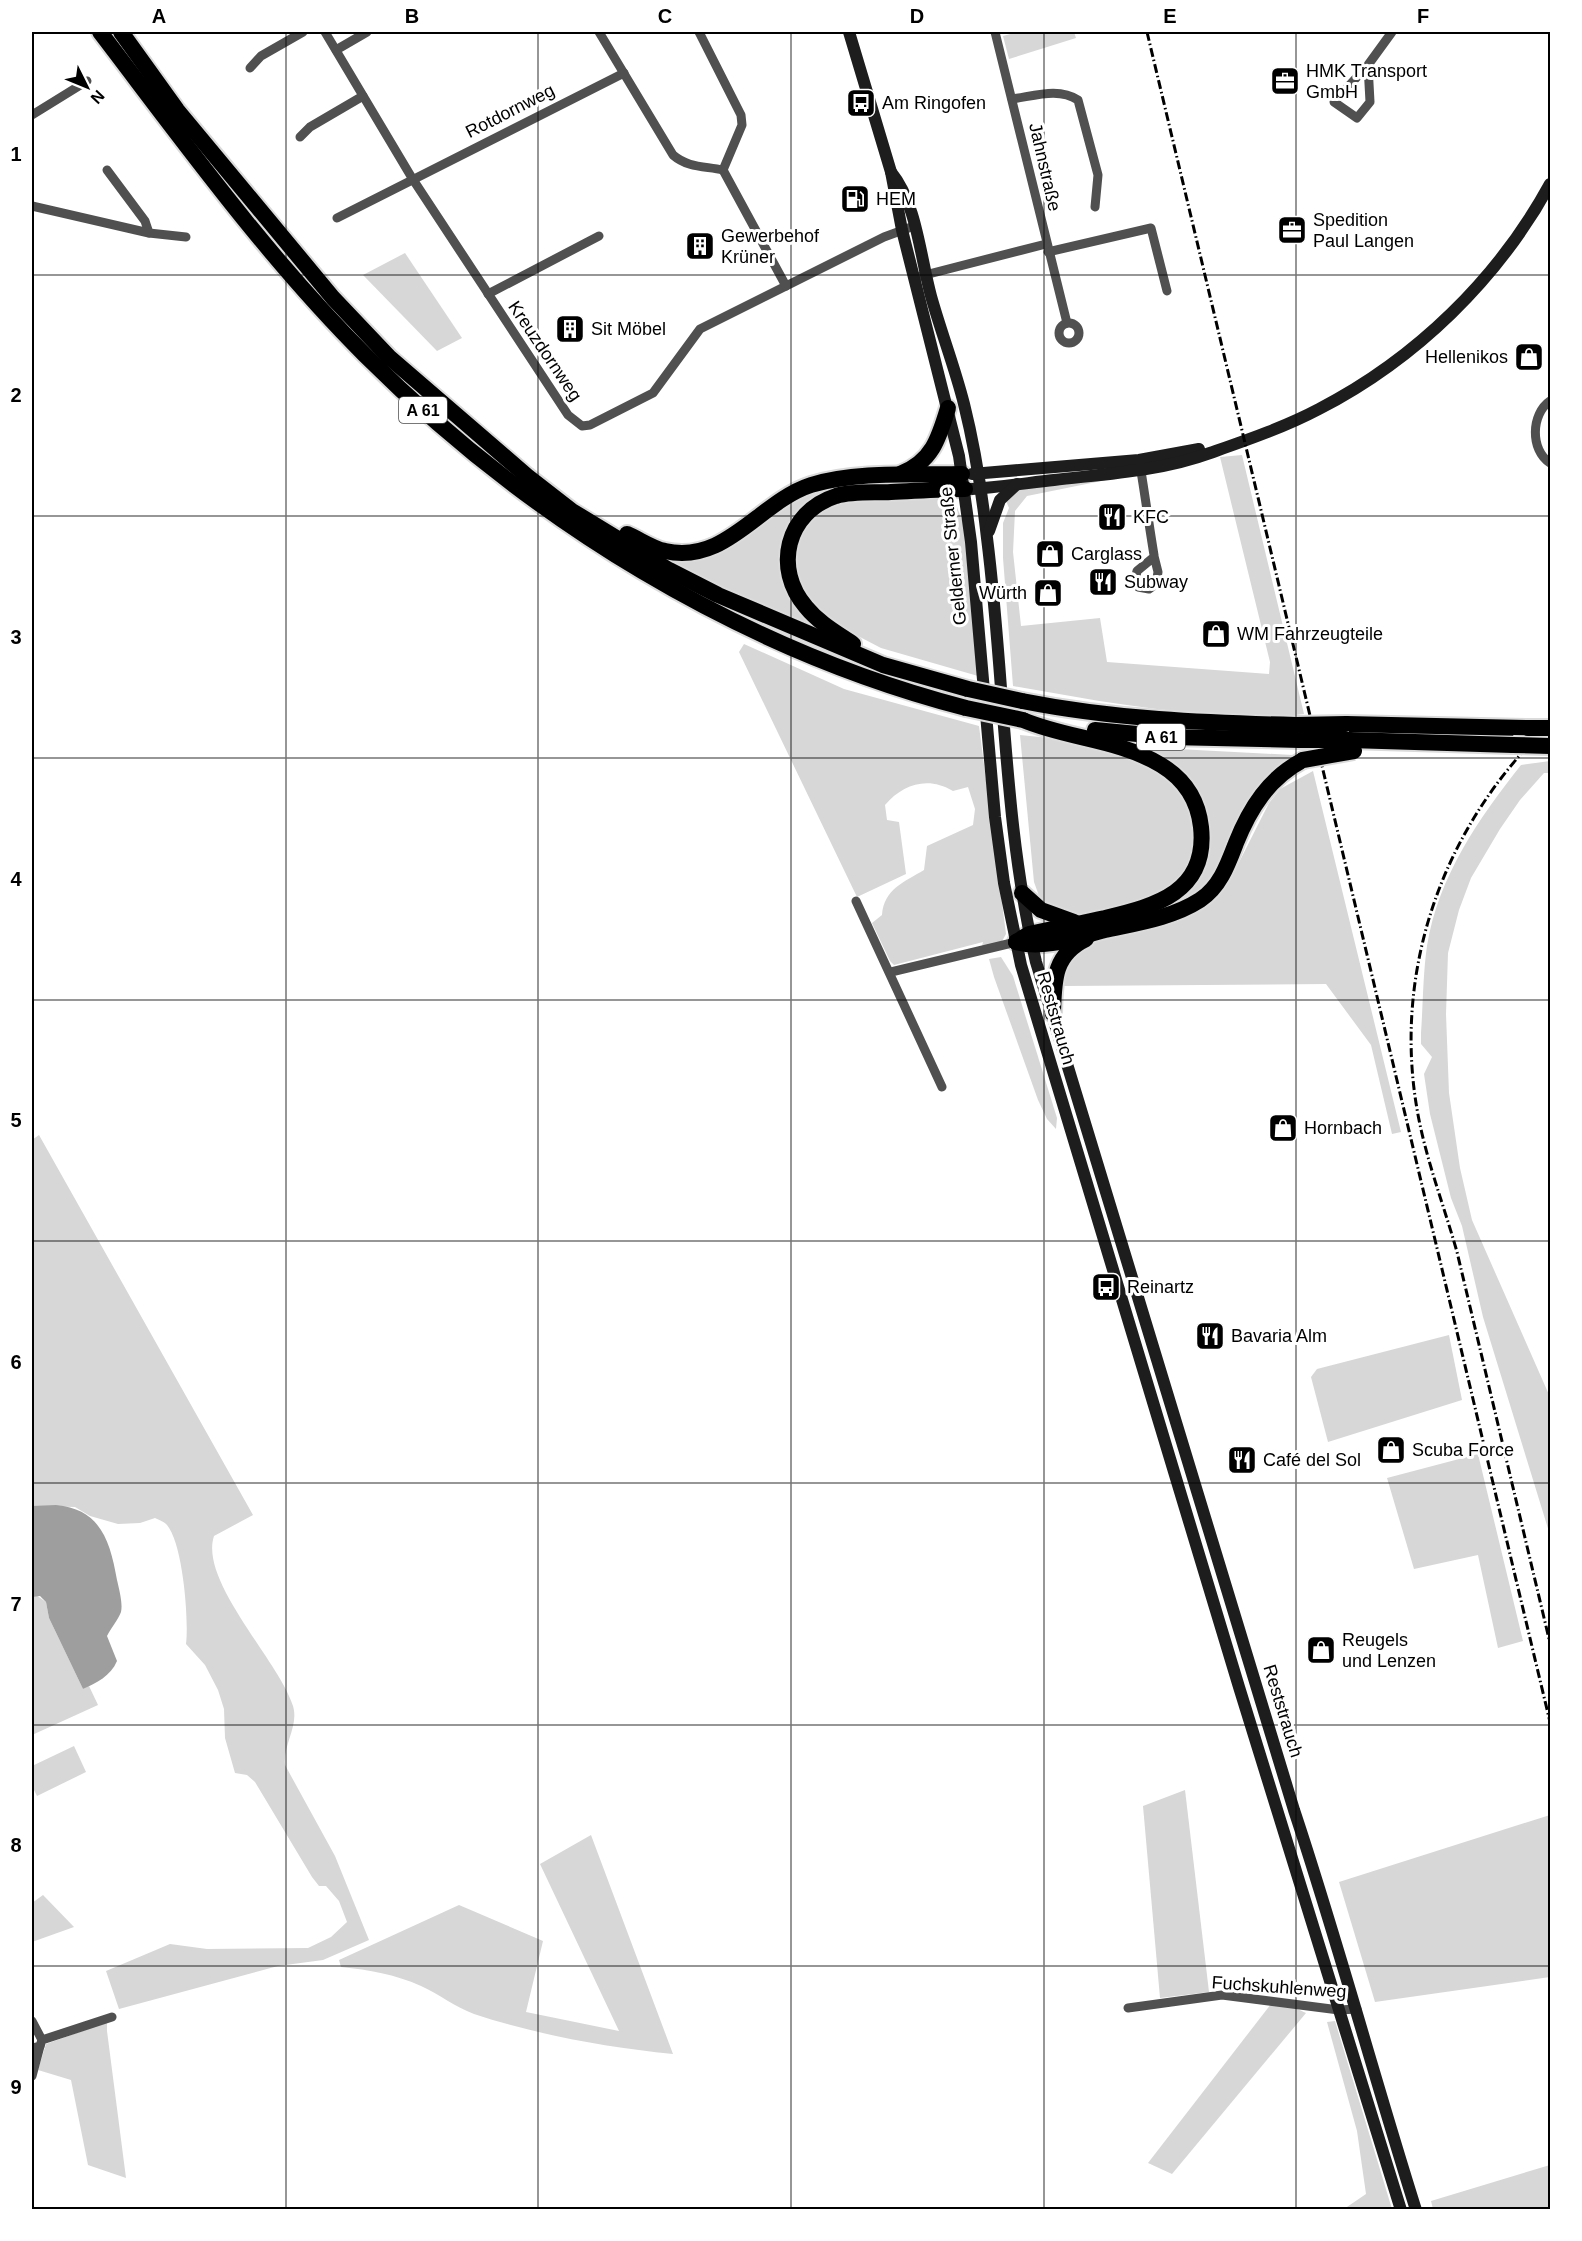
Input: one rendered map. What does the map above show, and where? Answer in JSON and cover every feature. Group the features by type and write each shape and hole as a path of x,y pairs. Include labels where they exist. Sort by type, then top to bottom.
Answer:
{"highway":[{"name":"A 61","path":"100,32 174,132 313,299 364,354 422,409 540,505 643,572 706,607 846,670 966,708 1023,720 1123,734 1298,732"},
{"name":"A 61","path":"121,32 191,127 333,298 389,357 481,437 572,511 669,570 718,596 883,665 968,689 1022,701 1137,719 1350,738 1425,743 1551,746"},
{"path":"894,476 914,467 929,456 935,447 948,408"},
{"path":"572,511 663,551 696,553 735,535 778,501 797,490 841,478 894,476 971,481"},
{"path":"883,665 819,621 805,606 793,587 787,571 792,534 806,513 834,497 971,481"},
{"path":"1023,720 1051,732 1100,740 1148,758 1170,770 1194,799 1200,814 1202,842 1199,856 1188,880 1177,892 1155,905 1081,923 1026,941"},
{"name":"A 61","path":"1350,738 1551,728"},
{"path":"1026,941 1100,932 1158,918 1202,899 1223,874 1241,832 1263,792 1273,779 1303,760 1325,754 1350,738"},
{"path":"1022,893 1051,916 1081,923"},
{"path":"1053,1014 1055,975 1061,960 1078,943 1100,932"}],"main road":[{"name":"Gelderner Straße","path":"849,32 908,228 921,277 948,408 988,541 1008,773 1026,941"},
{"path":"971,481 1017,484 1140,464 1227,445 1275,429 1319,409 1380,372 1419,343 1459,306 1497,264 1537,208 1551,184"},
{"name":"Gelderner Straße","path":"921,277 964,403 995,817 1026,941"},
{"path":"971,481 1140,464"},
{"path":"988,541 991,520 1000,500 1017,484"},
{"name":"Reststrauch","path":"1026,941 1053,1014 1357,2009 1372,2071 1416,2210"},
{"name":"Reststrauch","path":"1026,941 1100,1227 1401,2210"}],"street":[{"path":"250,68 261,56 303,32"},
{"name":"Kreuzdornweg","path":"325,32 412,178 577,424 590,425 653,393 700,329 786,286"},
{"path":"336,50 367,32"},
{"path":"599,32 673,155 691,166 723,170"},
{"path":"699,32 741,115 742,125 723,170"},
{"name":"Jahnstraße","path":"995,32 1067,323"},
{"path":"1368,65 1370,102 1357,118 1335,102 1368,65 1392,32"},
{"name":"Rotdornweg","path":"412,178 624,73"},
{"path":"32,115 87,81"},
{"name":"Jahnstraße","path":"1012,99 1059,92 1069,94 1078,100 1098,175 1095,207"},
{"path":"300,137 310,127 363,96"},
{"path":"107,170 145,221 148,233"},
{"path":"723,170 786,286 908,228"},
{"path":"337,218 412,178"},
{"path":"32,206 148,233 186,237"},
{"path":"921,277 1047,248 1151,228 1167,291"},
{"name":"Kreuzdornweg","path":"488,294 599,236"},
{"path":"1551,401 1539,416 1534,432 1539,448 1551,463"},
{"path":"1140,464 1154,556"},
{"path":"856,901 891,972 942,1087"},
{"path":"891,972 1026,941"},
{"path":"1100,1227 1117,1223"},
{"name":"Fuchskuhlenweg","path":"1128,2008 1222,1995 1339,2010 1357,2009"},
{"path":"38,2044 112,2016"},
{"path":"32,2021 38,2044 32,2076"}],"shaded area":[{"path":"1018,32 1074,32 1076,38 1009,59 1003,36"},
{"path":"405,253 462,338 437,351 363,275"},
{"path":"1242,455 1304,714 1261,716 1207,714 1124,705 1013,686 1003,558 1003,523 1009,508 1006,501 1021,488 1126,476 1027,496 1015,511 1013,552 1021,626 1100,618 1107,662 1269,674 1270,662 1220,457"},
{"path":"863,481 863,485 804,507 784,575 844,641 744,600 662,556 675,557 811,487"},
{"path":"942,498 955,502 964,525 978,676 881,648 833,623 804,594 793,568 796,543 804,526 816,513 840,501"},
{"path":"744,644 844,689 979,726 1006,934 1001,943 982,946 983,942 894,965 890,961 872,923 882,915 891,892 924,870 927,846 973,825 975,809 968,787 953,791 934,784 916,784 892,798 885,805 887,820 899,822 906,874 857,897 739,652"},
{"path":"1020,735 1097,746 1136,759 1167,778 1186,802 1193,825 1191,851 1180,877 1159,894 1145,900 1087,916 1078,917 1043,907 1034,882"},
{"path":"1140,747 1293,755 1293,759 1203,891 1160,915 1160,907 1183,892 1206,819"},
{"path":"1550,761 1550,773 1544,773 1520,800 1471,878 1459,910 1448,953 1446,1014 1449,1093 1460,1168 1472,1220 1550,1397 1550,1535 1483,1317 1462,1226 1451,1198 1430,1114 1424,1074 1432,1057 1421,1044 1421,1033 1427,946 1440,896 1451,872 1476,827 1521,765"},
{"path":"1313,771 1401,1132 1392,1134 1371,1045 1326,984 1064,986 1066,959 1096,939 1185,918 1202,908 1230,880 1269,803 1280,789"},
{"path":"1001,957 1013,976 1057,1118 1056,1129 1047,1119 1038,1100 994,977 989,959"},
{"path":"39,1135 253,1515 214,1536 213,1554 218,1575 229,1598 273,1667 293,1706 294,1721 286,1750 285,1765 335,1856 369,1940 323,1960 278,1966 119,2009 106,1971 170,1944 207,1949 308,1948 331,1937 347,1922 339,1901 326,1886 319,1886 312,1877 255,1782 247,1775 235,1773 225,1738 224,1709 218,1690 205,1665 186,1644 187,1618 184,1583 177,1548 167,1525 155,1518 140,1523 118,1524 90,1516 75,1507 32,1506 32,1140"},
{"path":"1449,1335 1462,1400 1328,1442 1311,1377 1317,1369"},
{"path":"1478,1454 1523,1641 1498,1648 1478,1555 1414,1569 1387,1478"},
{"path":"56,1505 83,1513 100,1529 111,1552 121,1600 121,1612 107,1636 117,1661 107,1675 83,1689 49,1618 46,1602 40,1596 32,1597 32,1506"},
{"path":"36,1595 46,1602 49,1618 83,1689 89,1686 98,1705 32,1735 32,1597"},
{"path":"74,1746 86,1772 37,1796 32,1786 32,1766"},
{"path":"1185,1790 1209,1992 1160,1998 1143,1806"},
{"path":"1550,1815 1550,1977 1375,2002 1339,1882"},
{"path":"591,1835 673,2054 597,2044 523,2028 474,2014 428,1989 401,1978 341,1967 339,1960 459,1905 543,1941 526,2012 619,2031 540,1864"},
{"path":"43,1895 74,1927 32,1942 32,1903"},
{"path":"1271,2004 1293,2007 1306,2013 1172,2174 1148,2163"},
{"path":"1335,2021 1392,2209 1344,2209 1366,2194 1357,2131 1327,2022"},
{"path":"107,2022 126,2178 88,2165 71,2080 38,2070 46,2044"},
{"path":"1550,2165 1550,2209 1433,2209 1431,2201"}],"railway":[{"path":"1147,32 1550,1722"},
{"path":"1550,724 1514,762 1483,804 1457,849 1436,897 1422,947 1413,998 1411,1050 1419,1122 1457,1252 1550,1643"}],"place":[{"name":"HMK Transport GmbH","path":"1285,81"},
{"name":"Am Ringofen","path":"861,103"},
{"name":"HEM","path":"855,199"},
{"name":"Spedition Paul Langen","path":"1292,230"},
{"name":"Gewerbehof Krüner","path":"700,246"},
{"name":"Sit Möbel","path":"570,329"},
{"name":"Hellenikos","path":"1529,357"},
{"name":"KFC","path":"1112,517"},
{"name":"Carglass","path":"1050,554"},
{"name":"Subway","path":"1103,582"},
{"name":"Würth","path":"1048,593"},
{"name":"WM Fahrzeugteile","path":"1216,634"},
{"name":"Hornbach","path":"1283,1128"},
{"name":"Reinartz","path":"1106,1287"},
{"name":"Bavaria Alm","path":"1210,1336"},
{"name":"Scuba Force","path":"1391,1450"},
{"name":"Café del Sol","path":"1242,1460"},
{"name":"Reugels und Lenzen","path":"1321,1650"}]}
